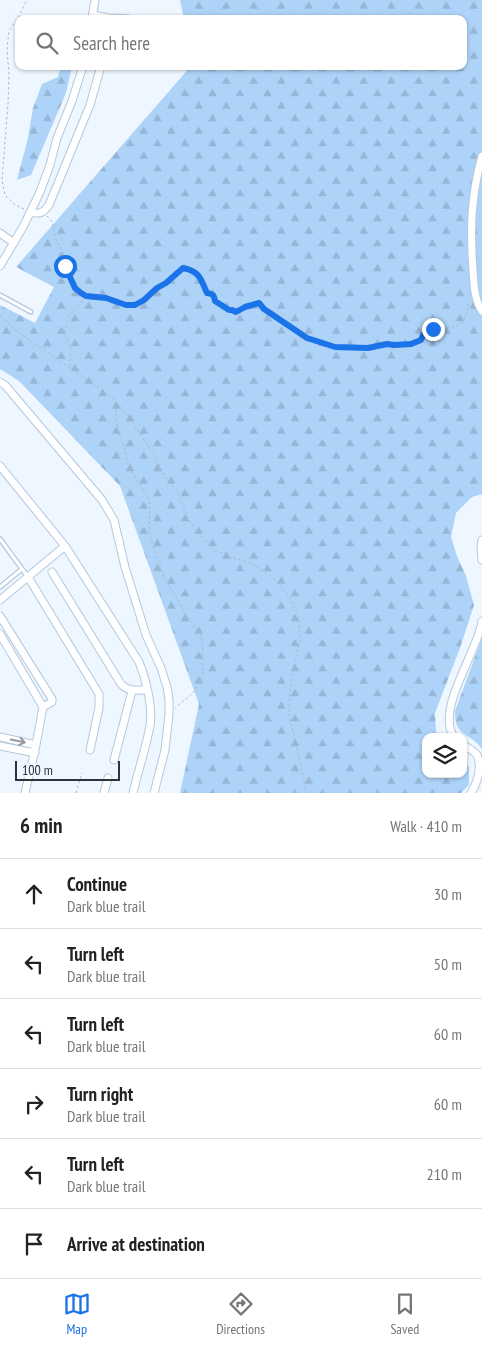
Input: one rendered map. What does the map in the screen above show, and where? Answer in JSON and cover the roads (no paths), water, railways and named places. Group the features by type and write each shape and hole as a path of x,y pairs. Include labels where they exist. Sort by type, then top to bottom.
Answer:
{"street":[{"path":"93,15 95,0"},
{"path":"0,266 3,254 14,243 24,227 50,165 57,138 82,70"},
{"path":"30,212 42,213 49,204 90,105 100,70"},
{"path":"482,156 474,189 472,208 475,293 482,311"},
{"path":"0,233 14,243"},
{"path":"0,382 5,384 42,427 102,500 114,520 125,567 140,616 167,687 169,700 165,750 154,793"},
{"path":"0,466 65,546 139,662 147,690 150,724 133,793"},
{"path":"482,540 482,560"},
{"path":"0,600 65,546"},
{"path":"52,572 121,684 132,691 147,690"},
{"path":"28,577 99,694 99,708 90,750"},
{"path":"0,616 52,699 52,702 43,707"},
{"path":"452,733 449,724 451,706 477,640 482,622"},
{"path":"0,634 43,707 25,793"},
{"path":"114,760 132,691"},
{"path":"0,737 36,745"},
{"path":"0,746 34,754"},
{"path":"467,747 475,752 481,764 479,777 471,793"},
{"path":"104,793 108,778"}],"lane":[{"path":"0,295 31,312"},
{"path":"0,539 28,577"},
{"path":"0,587 22,569"}]}
